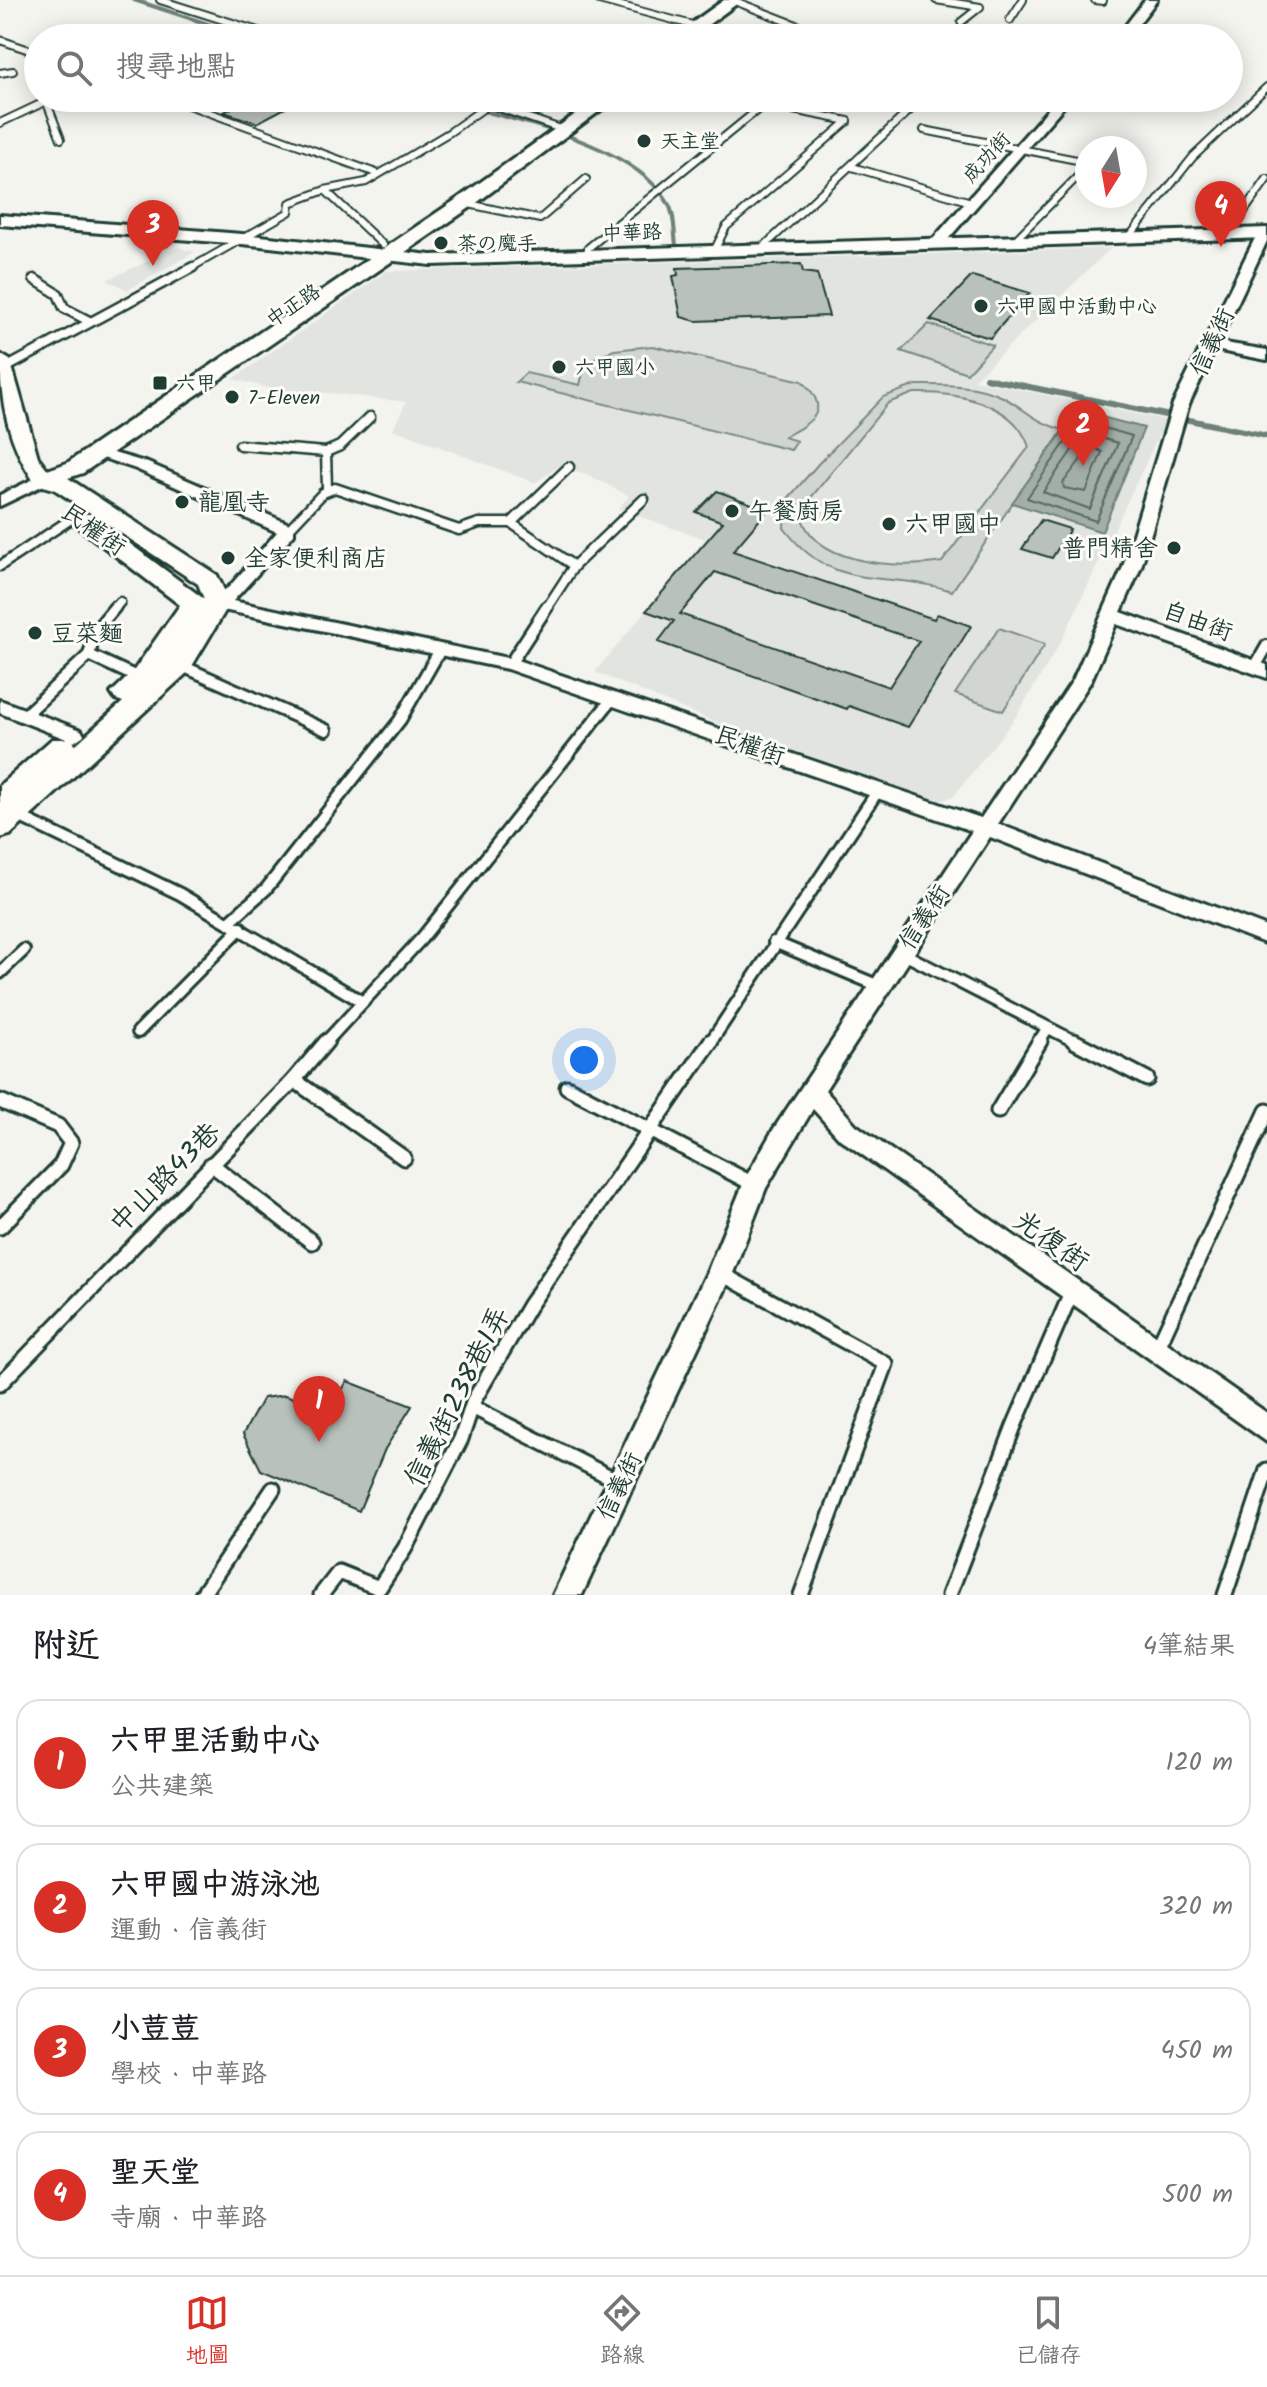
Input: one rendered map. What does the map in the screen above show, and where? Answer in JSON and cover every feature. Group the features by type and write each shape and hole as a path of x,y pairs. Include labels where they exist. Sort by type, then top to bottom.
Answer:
{"main road":[{"path":"707,24 739,1"},
{"name":"中正路","path":"44,479 60,463 161,392 382,250 464,203 577,112"},
{"name":"中正路","path":"44,479 75,468 382,250 586,112"},
{"name":"民權街","path":"44,479 62,484 208,580 206,603 48,496 44,479"},
{"path":"4,813 180,665 206,603"},
{"path":"4,813 74,735 141,679 206,603"}],"street":[{"path":"1133,24 1151,0"},
{"name":"成功街","path":"937,243 1052,112"},
{"name":"中華路","path":"0,220 382,250 431,260 1266,233"},
{"name":"信義街","path":"567,1595 720,1273 755,1185 811,1091 901,952 1082,681 1132,567 1181,404 1266,233"},
{"path":"1213,345 1267,355"},
{"path":"0,501 44,479 28,457 1,366"},
{"path":"96,453 155,471 288,530 235,591 206,603"},
{"name":"民權街","path":"206,603 510,664 879,789 1267,936"},
{"name":"自由街","path":"1113,616 1261,670"},
{"path":"0,706 74,735"},
{"name":"光復街","path":"811,1091 848,1132 1267,1429"}],"lane":[{"path":"160,0 236,24"},
{"path":"599,0 672,24"},
{"path":"936,0 980,7 961,22"},
{"path":"1010,20 1023,0"},
{"path":"739,1 796,24"},
{"path":"0,40 24,48"},
{"path":"0,73 13,71"},
{"path":"1243,109 1267,87"},
{"path":"0,123 24,111"},
{"path":"52,112 61,139"},
{"path":"208,112 376,173"},
{"path":"1,366 242,239 289,212 290,203 325,190 357,185 450,132 479,112"},
{"path":"513,112 559,128"},
{"path":"587,255 588,248 753,112"},
{"path":"714,251 726,227 848,121 803,112"},
{"path":"760,250 909,112"},
{"path":"1129,237 1193,157 1240,112"},
{"path":"924,130 1075,161"},
{"path":"852,167 971,202"},
{"path":"1015,240 1075,177"},
{"path":"464,203 540,219 586,179"},
{"path":"1228,234 1267,179"},
{"path":"325,190 382,250"},
{"path":"34,279 58,294 64,308 89,321"},
{"path":"240,445 326,452 340,446 370,417"},
{"path":"326,452 327,489"},
{"path":"511,523 569,467"},
{"path":"288,530 327,489 335,488 459,530 479,523 511,523 574,566"},
{"path":"510,664 574,566 644,499"},
{"path":"0,566 77,515"},
{"path":"24,716 89,655 96,630 120,602"},
{"path":"1261,670 1267,646"},
{"path":"138,1032 266,889 400,720 440,650"},
{"path":"89,655 141,679"},
{"path":"180,665 326,730"},
{"name":"中山路43巷","path":"0,1384 294,1080 361,1001 422,938 523,807 612,699"},
{"name":"信義街238巷1弄","path":"321,1595 339,1572 379,1588 405,1548 461,1439 472,1407 529,1306 688,1078 774,942 879,789"},
{"path":"4,813 235,925 361,1001"},
{"path":"774,942 879,986"},
{"path":"0,973 24,950"},
{"path":"901,952 1147,1079"},
{"path":"998,1111 1047,1029"},
{"path":"294,1080 404,1158"},
{"path":"567,1087 755,1185"},
{"path":"0,1101 58,1126 71,1143 61,1165 0,1227"},
{"path":"1156,1351 1267,1111"},
{"path":"211,1164 312,1242"},
{"path":"720,1273 886,1364 801,1595"},
{"path":"949,1595 1014,1426 1072,1291"},
{"path":"472,1407 621,1483"},
{"path":"1225,1595 1267,1470"},
{"path":"202,1595 273,1489"}],"shaded area":[{"path":"178,247 195,252 128,290 107,280"},
{"name":"六甲國中","path":"1111,248 974,380 1166,420 1062,640 1016,717 954,796 940,801 729,728 595,672 705,539 618,509 629,496 586,474 558,467 535,483 393,429 406,402 320,392 312,399 233,379 387,271"},
{"path":"929,324 993,345 967,373 901,351"},
{"path":"653,346 802,381 816,400 816,414 804,426 784,437 797,441 791,450 516,382 526,373 580,385 585,363 614,350"},
{"path":"916,385 971,387 1003,397 1038,419 1063,430 952,591 841,572 803,549 784,528 785,502 883,397","holes":["914,393 965,398 997,410 1011,419 1029,447 942,562 903,565 859,560 820,543 807,529 800,511 888,403"]},
{"path":"999,628 1045,644 1003,711 955,694"}],"water":[{"path":"1078,411 1144,428 1102,532 1012,503"}],"building":[{"path":"224,112 278,112 257,123"},
{"path":"801,264 803,272 817,274 829,316 696,321 681,317 673,276 678,275 677,268"},
{"name":"六甲國中活動中心","path":"972,276 1030,293 990,338 930,320"},
{"path":"717,491 768,510 733,551 934,619 937,614 971,626 908,727 849,706 847,709 658,642 674,621 646,611 723,522 696,512","holes":["715,572 919,641 889,687 680,614"]},
{"path":"1041,520 1070,529 1052,558 1022,549"},
{"path":"347,1381 412,1406 385,1449 359,1511 261,1470 243,1434 263,1398 286,1395 330,1413"}],"waterway":[{"path":"134,0 208,24"},
{"path":"487,112 562,134 625,162 650,181 668,203 676,245"},
{"path":"986,378 1267,436"}],"place":[{"name":"天主堂","path":"644,141"},
{"name":"茶の魔手","path":"441,243"},
{"name":"聖天堂","path":"1221,247"},
{"name":"小荳荳","path":"153,266"},
{"name":"六甲國中活動中心","path":"981,306"},
{"name":"六甲國小","path":"559,367"},
{"name":"六甲","path":"160,383"},
{"name":"7-Eleven","path":"232,397"},
{"name":"六甲國中游泳池","path":"1083,466"},
{"name":"龍凰寺","path":"182,502"},
{"name":"午餐廚房","path":"732,511"},
{"name":"六甲國中","path":"889,524"},
{"name":"普門精舍","path":"1174,548"},
{"name":"全家便利商店","path":"228,558"},
{"name":"豆菜麵","path":"35,633"},
{"name":"六甲里活動中心","path":"319,1442"}]}
